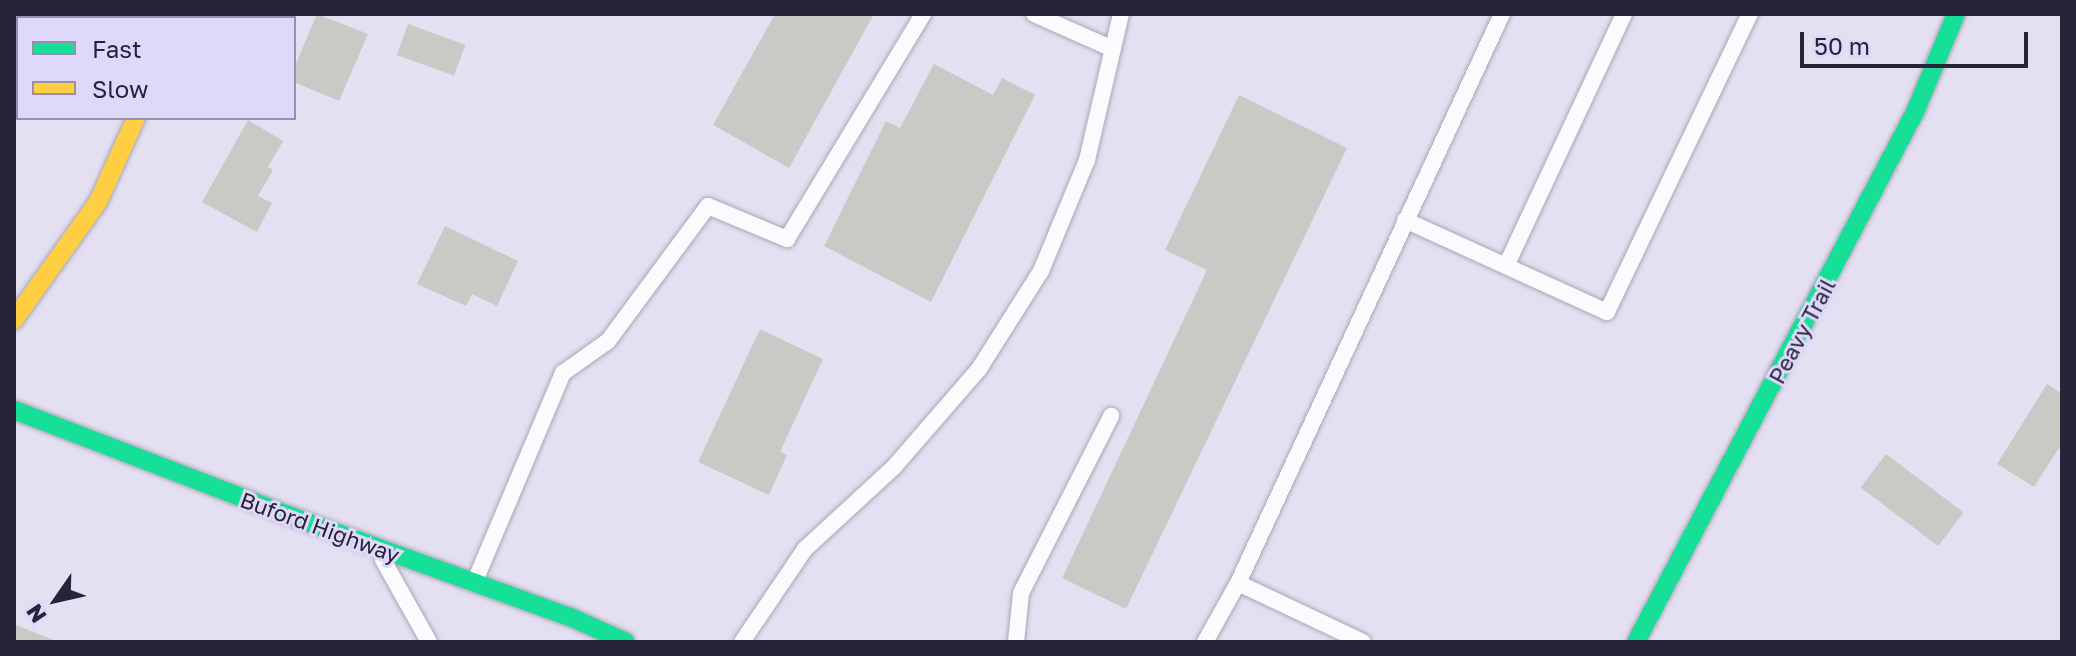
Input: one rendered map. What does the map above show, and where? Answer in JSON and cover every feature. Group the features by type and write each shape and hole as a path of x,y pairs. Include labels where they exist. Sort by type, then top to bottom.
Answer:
{"street":[{"name":"Peavy Trail","path":"1636,642 1901,140 1956,14"},
{"path":"14,320 98,202 135,120"},
{"name":"Buford Highway","path":"14,410 626,642"}],"lane":[{"path":"474,583 563,373 608,341 708,206 787,239 923,14"},
{"path":"1034,14 1113,49"},
{"path":"742,642 805,549 894,467 979,369 1041,271 1087,160 1121,14"},
{"path":"1205,642 1238,583 1502,14"},
{"path":"1506,266 1624,14"},
{"path":"1405,220 1607,312 1750,14"},
{"path":"1016,642 1021,593 1111,416"},
{"path":"377,548 429,642"},
{"path":"1238,583 1363,642"}],"building":[{"path":"317,14 368,34 339,101 296,83 296,63"},
{"path":"775,14 874,14 789,168 713,125"},
{"path":"408,24 465,45 454,76 397,55"},
{"path":"934,64 993,95 1002,78 1035,95 931,302 824,246 886,121 900,128"},
{"path":"1239,95 1347,148 1126,609 1062,578 1207,270 1165,250"},
{"path":"248,120 283,141 268,167 273,170 258,196 272,203 257,232 202,202"},
{"path":"445,226 518,261 497,306 472,294 466,306 417,284"},
{"path":"760,329 823,359 780,452 787,455 769,495 698,462"},
{"path":"2047,384 2062,394 2062,443 2034,487 1997,464"},
{"path":"1886,454 1963,512 1938,546 1861,488"},
{"path":"14,624 58,642 14,642"}],"traffic: fast":[{"path":"1636,642 1915,112 1956,14"},
{"path":"14,410 288,515 570,617 626,642"}],"traffic: slow":[{"path":"14,320 98,202 135,120"}]}
